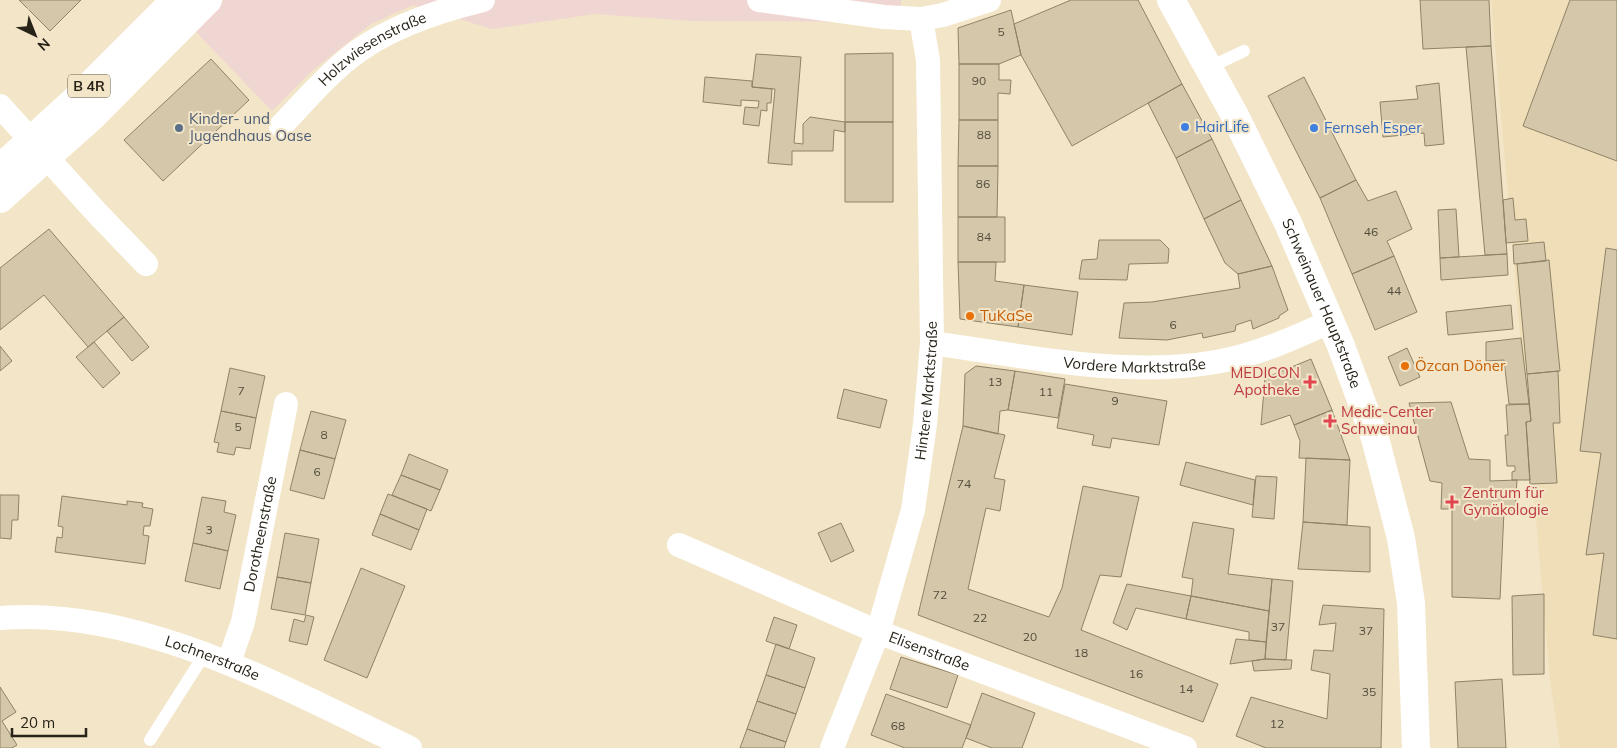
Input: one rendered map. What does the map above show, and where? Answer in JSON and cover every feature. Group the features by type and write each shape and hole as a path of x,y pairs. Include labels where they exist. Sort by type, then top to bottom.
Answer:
{"main road":[{"name":"B 4R","path":"0,199 73,102 175,0"},
{"name":"B 4R","path":"0,168 39,149 94,115 208,0"},
{"name":"Schweinauer Hauptstraße","path":"1171,0 1269,183 1331,321 1375,438 1401,538 1411,603 1416,748"}],"street":[{"name":"Holzwiesenstraße","path":"280,126 349,57 386,34 433,14 483,0"},
{"path":"759,0 884,17 921,19 943,15 989,0"},
{"name":"Hintere Marktstraße","path":"832,748 878,632 913,510 925,424 932,343 928,60 921,19"},
{"path":"0,106 146,264"},
{"name":"Vordere Marktstraße","path":"932,343 1104,367 1172,367 1217,362 1256,351 1331,321"},
{"name":"Dorotheenstraße","path":"229,662 243,622 286,404"},
{"name":"Elisenstraße","path":"679,545 878,632 1184,748"},
{"name":"Lochnerstraße","path":"0,618 63,618 130,630 229,662 410,748"}],"lane":[{"path":"1208,68 1244,51"},
{"path":"150,740 204,654"}],"shaded area":[{"path":"224,0 901,0 901,22 692,21 595,14 492,29 413,5 371,24 312,71 272,111 194,30"},
{"path":"1491,0 1617,0 1617,748 1560,748 1550,680"}],"building":[{"path":"19,0 81,0 50,31"},
{"path":"1071,0 1138,0 1182,84 1072,146 1021,55 1014,24"},
{"path":"1420,0 1489,0 1491,46 1423,49"},
{"path":"1570,0 1617,0 1617,161 1523,126"},
{"path":"1011,10 1021,55 999,64 959,64 958,28"},
{"path":"1491,46 1507,254 1485,255 1466,47"},
{"path":"893,53 893,122 845,122 845,54"},
{"path":"756,54 801,57 794,143 803,144 803,124 810,117 845,122 845,132 834,130 833,151 792,151 792,165 768,163 775,89 752,87"},
{"name":"Kinder- und Jugendhaus Oase","path":"211,59 249,100 163,181 124,140"},
{"path":"959,64 999,64 999,80 1011,80 1010,94 998,93 998,120 959,120"},
{"path":"705,77 752,81 752,87 772,89 771,103 767,103 767,111 761,110 759,126 743,124 745,107 758,108 759,101 741,100 741,106 703,102"},
{"path":"1304,77 1356,180 1320,198 1268,96"},
{"path":"1439,83 1444,144 1425,146 1424,133 1383,137 1380,102 1418,99 1416,86"},
{"path":"1182,84 1212,139 1176,158 1148,103"},
{"path":"959,120 998,120 998,166 958,166"},
{"path":"845,122 893,122 893,202 845,202"},
{"path":"1212,139 1241,200 1204,219 1176,158"},
{"path":"958,166 998,166 997,217 958,217"},
{"path":"1356,180 1368,201 1396,191 1412,229 1387,241 1394,256 1352,274 1320,198"},
{"path":"1513,198 1515,220 1526,219 1528,241 1506,243 1503,200"},
{"path":"1241,200 1272,266 1238,274 1225,263 1204,219"},
{"path":"1456,209 1459,257 1440,258 1438,210"},
{"path":"958,217 1005,217 1005,262 958,262"},
{"path":"49,229 124,317 88,347 44,295 0,330 0,268"},
{"path":"1099,240 1160,240 1169,249 1168,263 1129,264 1127,280 1079,279 1082,260 1097,259"},
{"path":"1544,242 1546,261 1514,264 1513,245"},
{"path":"1606,248 1617,250 1617,639 1593,635 1604,553 1586,555 1601,453 1580,451"},
{"path":"1507,254 1508,275 1441,280 1440,258"},
{"path":"1394,256 1417,312 1375,330 1352,274"},
{"path":"1549,260 1560,371 1527,374 1517,264"},
{"path":"958,262 996,262 995,281 1024,285 1018,327 960,319"},
{"path":"1272,266 1288,310 1279,318 1253,329 1251,320 1236,325 1235,331 1203,338 1202,333 1167,340 1119,338 1124,303 1152,302 1240,288 1238,274"},
{"path":"1024,285 1078,292 1072,335 1018,327"},
{"path":"1511,305 1513,329 1448,335 1446,312"},
{"path":"124,317 149,347 132,361 107,331"},
{"path":"1521,338 1529,404 1509,404 1504,360 1486,361 1486,342"},
{"path":"94,342 120,373 103,388 76,357"},
{"path":"0,346 12,361 0,371"},
{"path":"1407,348 1420,377 1400,386 1388,357"},
{"path":"1311,359 1332,410 1294,425 1290,415 1261,425 1265,378"},
{"path":"976,366 1015,371 1008,410 1000,411 998,434 963,426 965,374"},
{"path":"230,368 265,376 256,418 221,411"},
{"path":"1015,371 1065,379 1058,418 1008,410"},
{"path":"1558,371 1560,423 1553,423 1557,483 1530,484 1526,422 1531,421 1527,374"},
{"path":"1065,384 1167,401 1159,445 1112,438 1110,448 1092,445 1094,435 1057,428"},
{"path":"844,389 887,400 880,428 837,418"},
{"path":"1451,402 1469,459 1490,460 1490,481 1517,480 1515,510 1504,511 1500,599 1452,597 1452,509 1441,509 1442,483 1430,481 1409,403"},
{"path":"1529,404 1531,421 1526,422 1530,480 1512,480 1512,472 1515,471 1515,466 1507,466 1505,435 1508,435 1506,405"},
{"path":"1332,410 1350,460 1299,458 1300,441 1294,425"},
{"path":"221,411 256,418 250,449 236,447 234,455 217,452 219,443 214,442"},
{"path":"311,411 346,420 335,459 300,450"},
{"path":"963,426 1005,435 994,478 1005,480 1000,511 986,508 968,589 1049,617 1062,588 1083,486 1139,497 1121,577 1100,575 1081,630 1218,684 1203,722 918,615"},
{"path":"300,450 335,459 324,499 290,490"},
{"path":"409,454 448,470 440,490 401,475"},
{"path":"1306,458 1350,460 1347,525 1303,522"},
{"path":"1186,462 1255,480 1253,505 1180,485"},
{"path":"401,475 440,490 431,511 392,495"},
{"path":"1256,476 1277,477 1274,519 1252,517"},
{"path":"388,494 427,509 419,530 380,514"},
{"path":"0,495 19,495 18,520 12,520 11,539 0,538"},
{"path":"62,496 127,505 127,501 143,503 142,507 153,509 150,526 144,526 143,535 149,536 145,564 55,552 57,537 62,538 63,527 58,526"},
{"path":"202,497 226,501 224,512 236,515 228,551 193,543"},
{"path":"380,514 419,530 411,550 372,535"},
{"path":"1193,522 1234,529 1228,574 1272,579 1269,611 1191,596 1193,579 1182,577"},
{"path":"1303,522 1370,527 1370,572 1298,569"},
{"path":"841,523 854,551 831,562 818,533"},
{"path":"285,533 319,539 311,583 277,577"},
{"path":"193,543 228,551 220,589 185,581"},
{"path":"361,568 405,586 367,678 324,660"},
{"path":"277,577 311,583 305,615 271,609"},
{"path":"1272,579 1293,581 1286,660 1265,659"},
{"path":"1127,584 1191,596 1186,619 1136,608 1127,630 1113,623"},
{"path":"1544,594 1544,674 1513,675 1512,596"},
{"path":"1191,596 1269,611 1266,642 1249,640 1249,632 1186,619"},
{"path":"1323,605 1384,609 1381,748 1266,748 1236,736 1251,697 1327,719 1330,674 1311,670 1314,650 1333,651 1336,623 1319,625"},
{"path":"306,615 314,617 307,645 289,641 294,619 304,622"},
{"path":"774,617 797,625 789,649 766,641"},
{"path":"1236,639 1266,642 1265,659 1230,664"},
{"path":"776,644 815,658 805,688 766,675"},
{"path":"901,657 958,675 947,708 890,689"},
{"path":"1265,659 1292,660 1291,669 1254,671 1252,661"},
{"path":"766,675 805,688 796,714 757,701"},
{"path":"1502,679 1506,748 1458,748 1455,682"},
{"path":"0,687 16,712 2,721 17,745 12,748 0,748"},
{"path":"982,693 1035,713 1022,748 992,748 966,738"},
{"path":"886,694 971,725 962,748 905,748 871,735"},
{"path":"757,701 796,714 786,742 747,729"},
{"path":"747,729 786,742 784,748 740,748"}],"place":[{"name":"HairLife","path":"1185,127"},
{"name":"Kinder- und Jugendhaus Oase","path":"179,128"},
{"name":"Fernseh Esper","path":"1314,128"},
{"name":"TuKaSe","path":"970,316"},
{"name":"Özcan Döner","path":"1405,366"},
{"name":"MEDICON Apotheke","path":"1310,382"},
{"name":"Medic-Center Schweinau","path":"1330,421"},
{"name":"Zentrum für Gynäkologie","path":"1452,502"}]}
